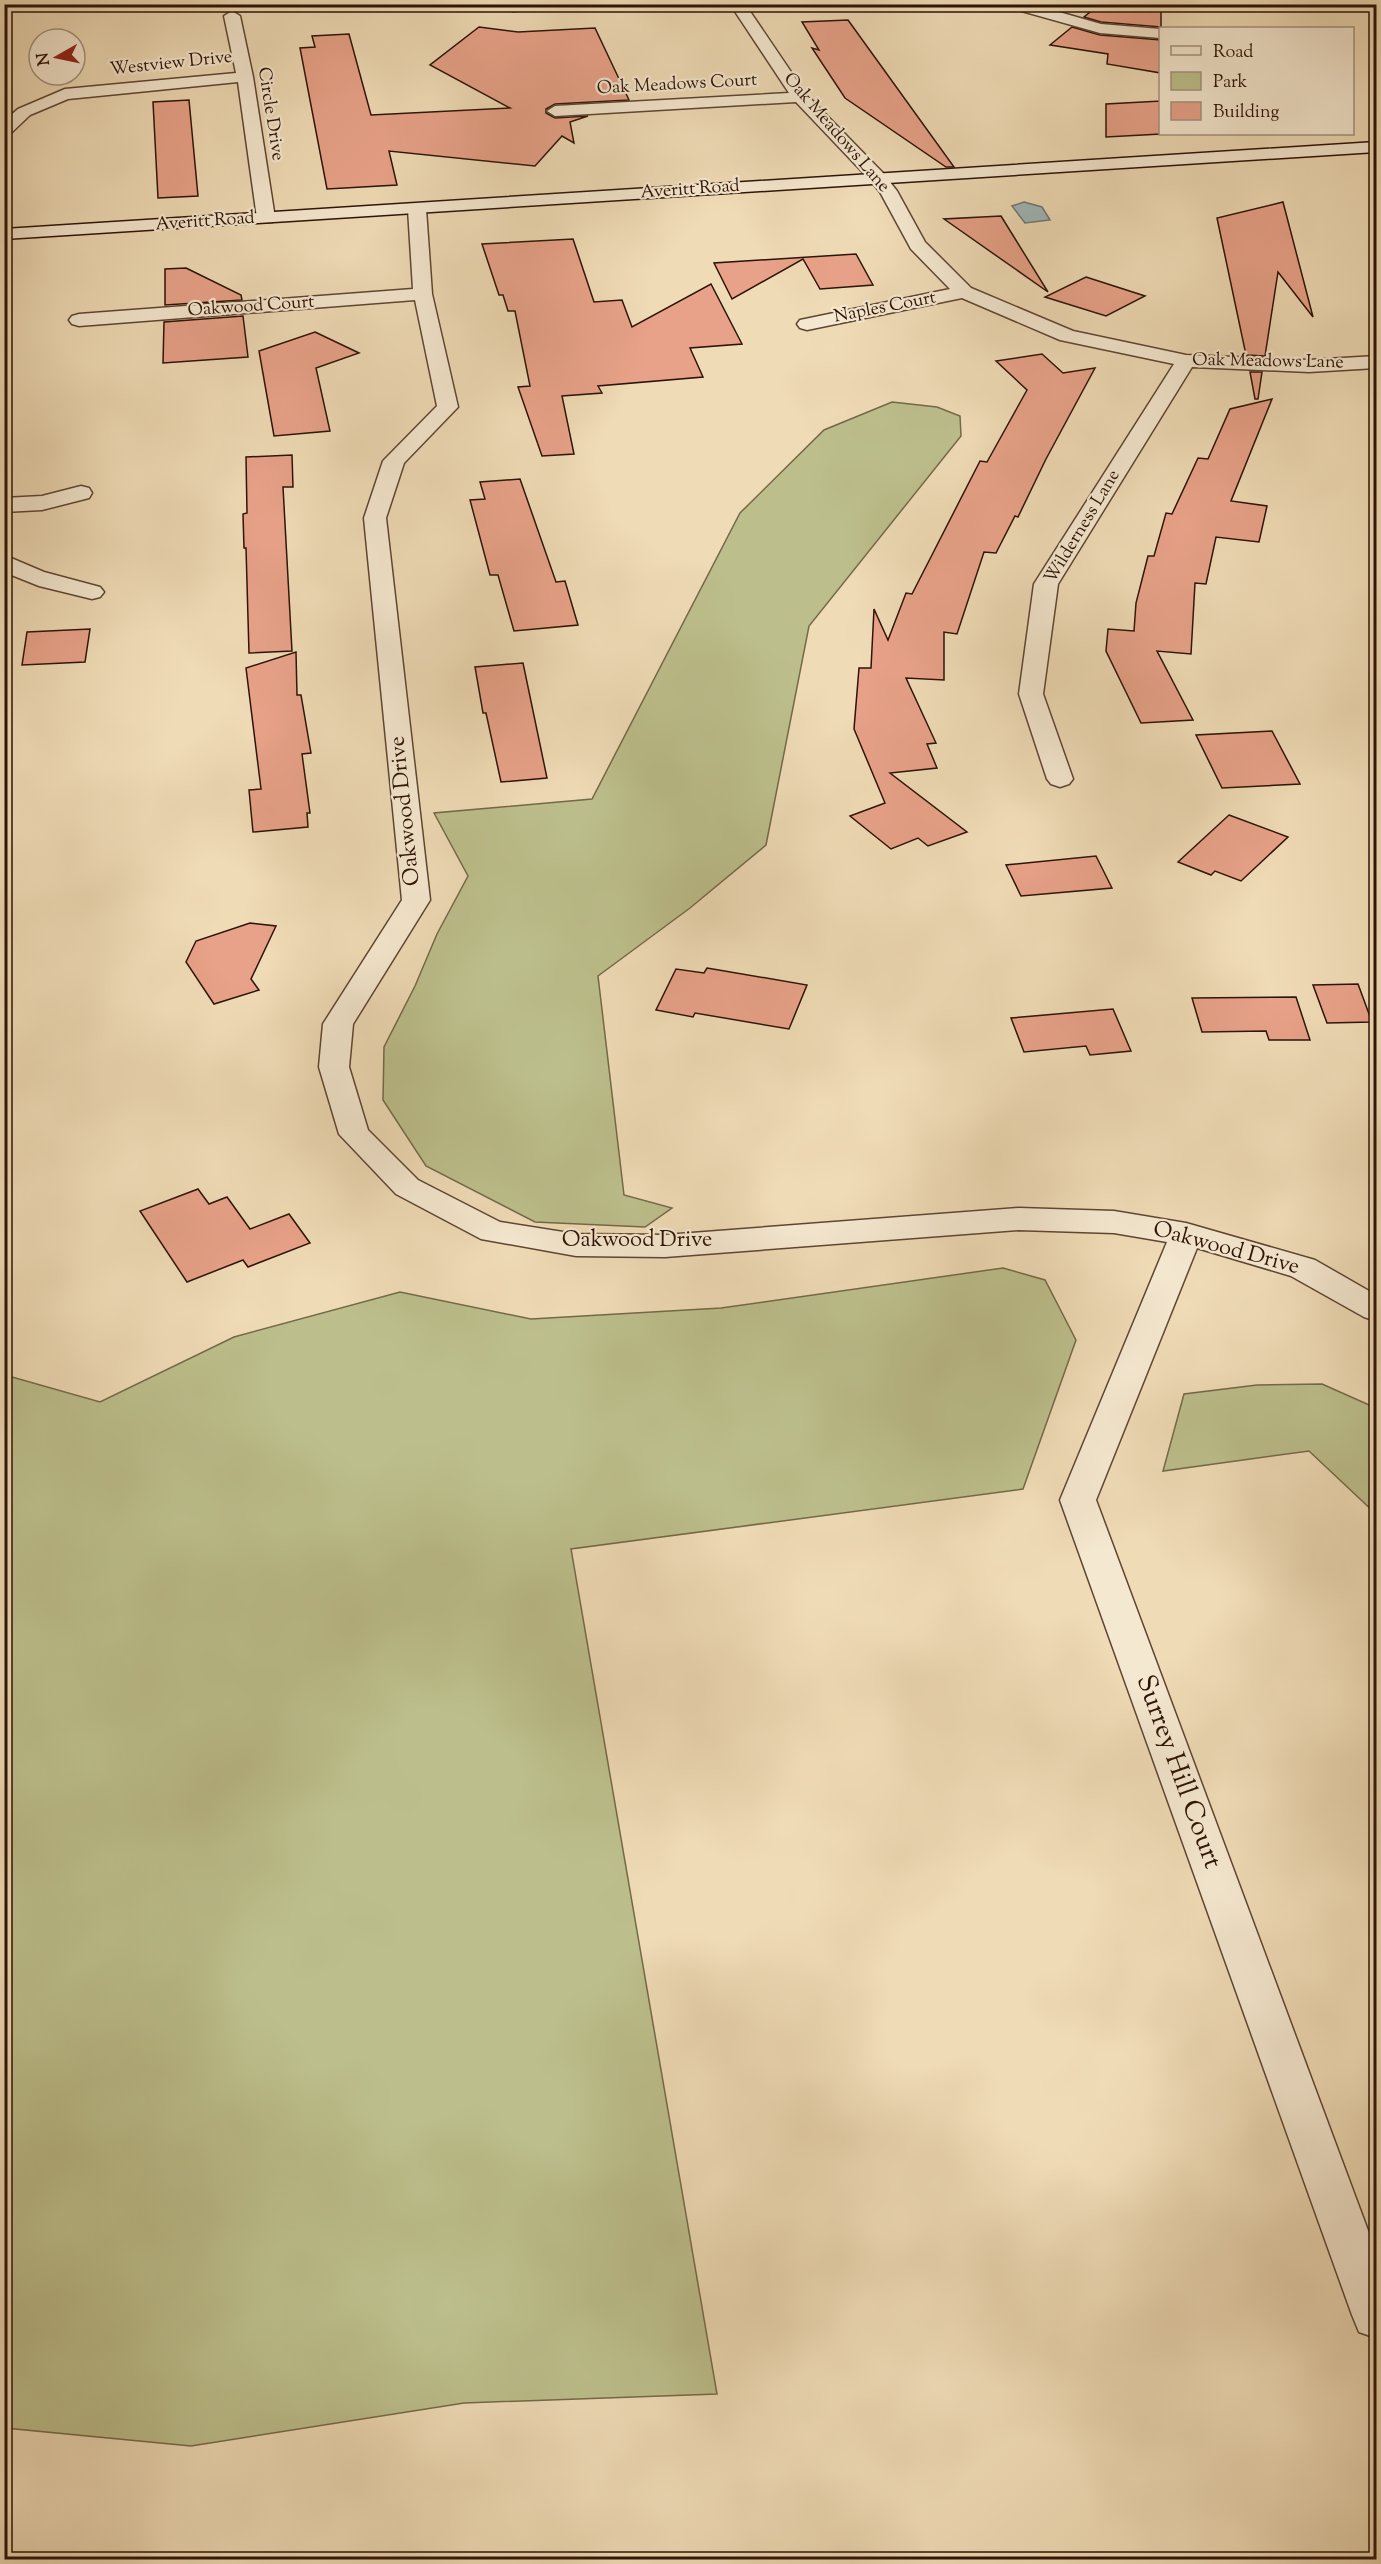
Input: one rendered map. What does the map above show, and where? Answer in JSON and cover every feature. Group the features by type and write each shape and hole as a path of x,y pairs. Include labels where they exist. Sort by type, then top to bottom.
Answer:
{"street":[{"path":"513,7 560,4"},
{"name":"Oak Meadows Lane","path":"737,4 800,97 877,177 918,245 964,292 1068,336 1186,361 1309,366 1377,362"},
{"path":"1012,4 1026,10 1100,28 1159,34"},
{"name":"Circle Drive","path":"232,16 245,77 266,218"},
{"name":"Westview Drive","path":"4,130 24,112 65,94 245,77"},
{"name":"Oak Meadows Court","path":"555,111 800,97"},
{"name":"Averitt Road","path":"4,234 1377,147"},
{"name":"Oakwood Drive","path":"417,209 423,294 447,406 394,461 375,518 416,900 338,1024 334,1067 354,1134 406,1187 492,1231 576,1245 665,1246 1019,1219 1114,1222 1186,1234 1303,1268 1377,1309"},
{"name":"Naples Court","path":"807,324 964,292"},
{"name":"Oakwood Court","path":"79,320 423,294"},
{"name":"Wilderness Lane","path":"1060,779 1031,694 1046,584 1186,361"},
{"path":"4,505 42,503 81,493"},
{"path":"4,562 41,580 92,592"},
{"name":"Surrey Hill Court","path":"1186,1234 1078,1500 1377,2314"}],"green space":[{"path":"892,402 937,407 960,416 961,436 809,626 766,845 690,908 598,976 624,1195 672,1208 645,1227 535,1222 426,1166 383,1100 384,1047 415,986 437,934 468,876 434,813 592,799 740,513 824,430"},
{"path":"1003,1268 1045,1280 1076,1340 1023,1489 571,1549 717,2394 464,2403 191,2446 5,2428 5,1375 100,1402 234,1337 400,1292 531,1319 721,1308"},
{"path":"1322,1384 1376,1408 1376,1514 1309,1451 1163,1471 1184,1394 1257,1385"}],"water":[{"path":"1024,202 1042,207 1050,220 1025,223 1012,206"}],"building":[{"path":"1100,4 1161,4 1161,27 1101,22 1084,17"},
{"path":"848,20 954,167 946,167 845,98 812,48 819,50 802,22"},
{"path":"479,27 518,32 595,28 629,100 555,104 546,109 546,113 555,118 588,116 570,122 574,143 562,136 535,166 389,151 397,185 327,189 300,48 315,47 312,36 349,34 371,115 510,108 430,65"},
{"path":"1072,27 1100,35 1159,40 1159,73 1107,64 1108,54 1050,45"},
{"path":"189,100 198,196 158,198 153,102"},
{"path":"1159,101 1159,134 1106,137 1106,104"},
{"path":"1283,202 1313,317 1278,272 1265,356 1246,355 1217,218"},
{"path":"1001,216 1048,292 944,219"},
{"path":"573,239 594,302 622,300 632,327 711,284 742,344 690,348 703,377 598,386 602,393 562,396 574,454 542,456 518,387 530,386 515,311 508,311 503,295 499,295 482,244"},
{"path":"856,254 873,285 820,289 803,259 732,299 714,263"},
{"path":"186,268 241,295 242,300 165,305 165,269"},
{"path":"1086,277 1145,296 1106,316 1045,297"},
{"path":"243,316 248,357 163,363 164,322"},
{"path":"315,332 359,353 316,368 330,431 274,436 259,351"},
{"path":"1042,354 1063,373 1095,368 1018,517 1015,516 996,553 984,552 957,634 944,632 944,680 906,678 936,743 927,744 937,768 890,773 967,832 928,846 918,838 891,849 850,816 885,803 854,729 859,668 871,668 874,609 888,640 906,593 912,594 980,461 987,462 1027,390 996,361"},
{"path":"1250,372 1262,372 1258,399 1255,399"},
{"path":"1272,399 1231,501 1267,506 1259,542 1216,537 1206,584 1195,583 1191,654 1157,651 1193,720 1141,723 1106,651 1108,629 1134,631 1136,603 1148,556 1154,556 1166,513 1172,514 1198,458 1208,459 1230,409"},
{"path":"292,455 293,487 283,487 292,651 249,653 243,514 247,513 246,457"},
{"path":"520,479 556,582 565,581 578,625 514,631 498,575 490,575 470,500 485,499 480,482"},
{"path":"90,629 85,662 22,665 27,632"},
{"path":"296,652 297,695 301,695 311,753 302,754 310,813 307,813 308,827 253,832 249,790 261,789 246,668"},
{"path":"523,663 547,778 501,782 486,713 483,713 475,667"},
{"path":"1272,731 1300,784 1222,788 1196,735"},
{"path":"1229,815 1288,837 1241,881 1215,871 1211,875 1178,862"},
{"path":"1096,856 1112,888 1021,896 1006,865"},
{"path":"250,923 276,926 251,979 259,990 214,1004 186,962 196,941"},
{"path":"707,968 807,985 789,1029 695,1013 693,1017 656,1010 676,969 704,973"},
{"path":"1358,984 1372,1022 1327,1023 1313,985"},
{"path":"1296,997 1310,1040 1269,1040 1266,1031 1202,1032 1192,998"},
{"path":"1113,1009 1131,1051 1090,1055 1086,1046 1024,1052 1011,1018"},
{"path":"198,1189 209,1204 227,1197 250,1229 289,1214 310,1243 248,1267 243,1260 187,1282 140,1211"}]}
